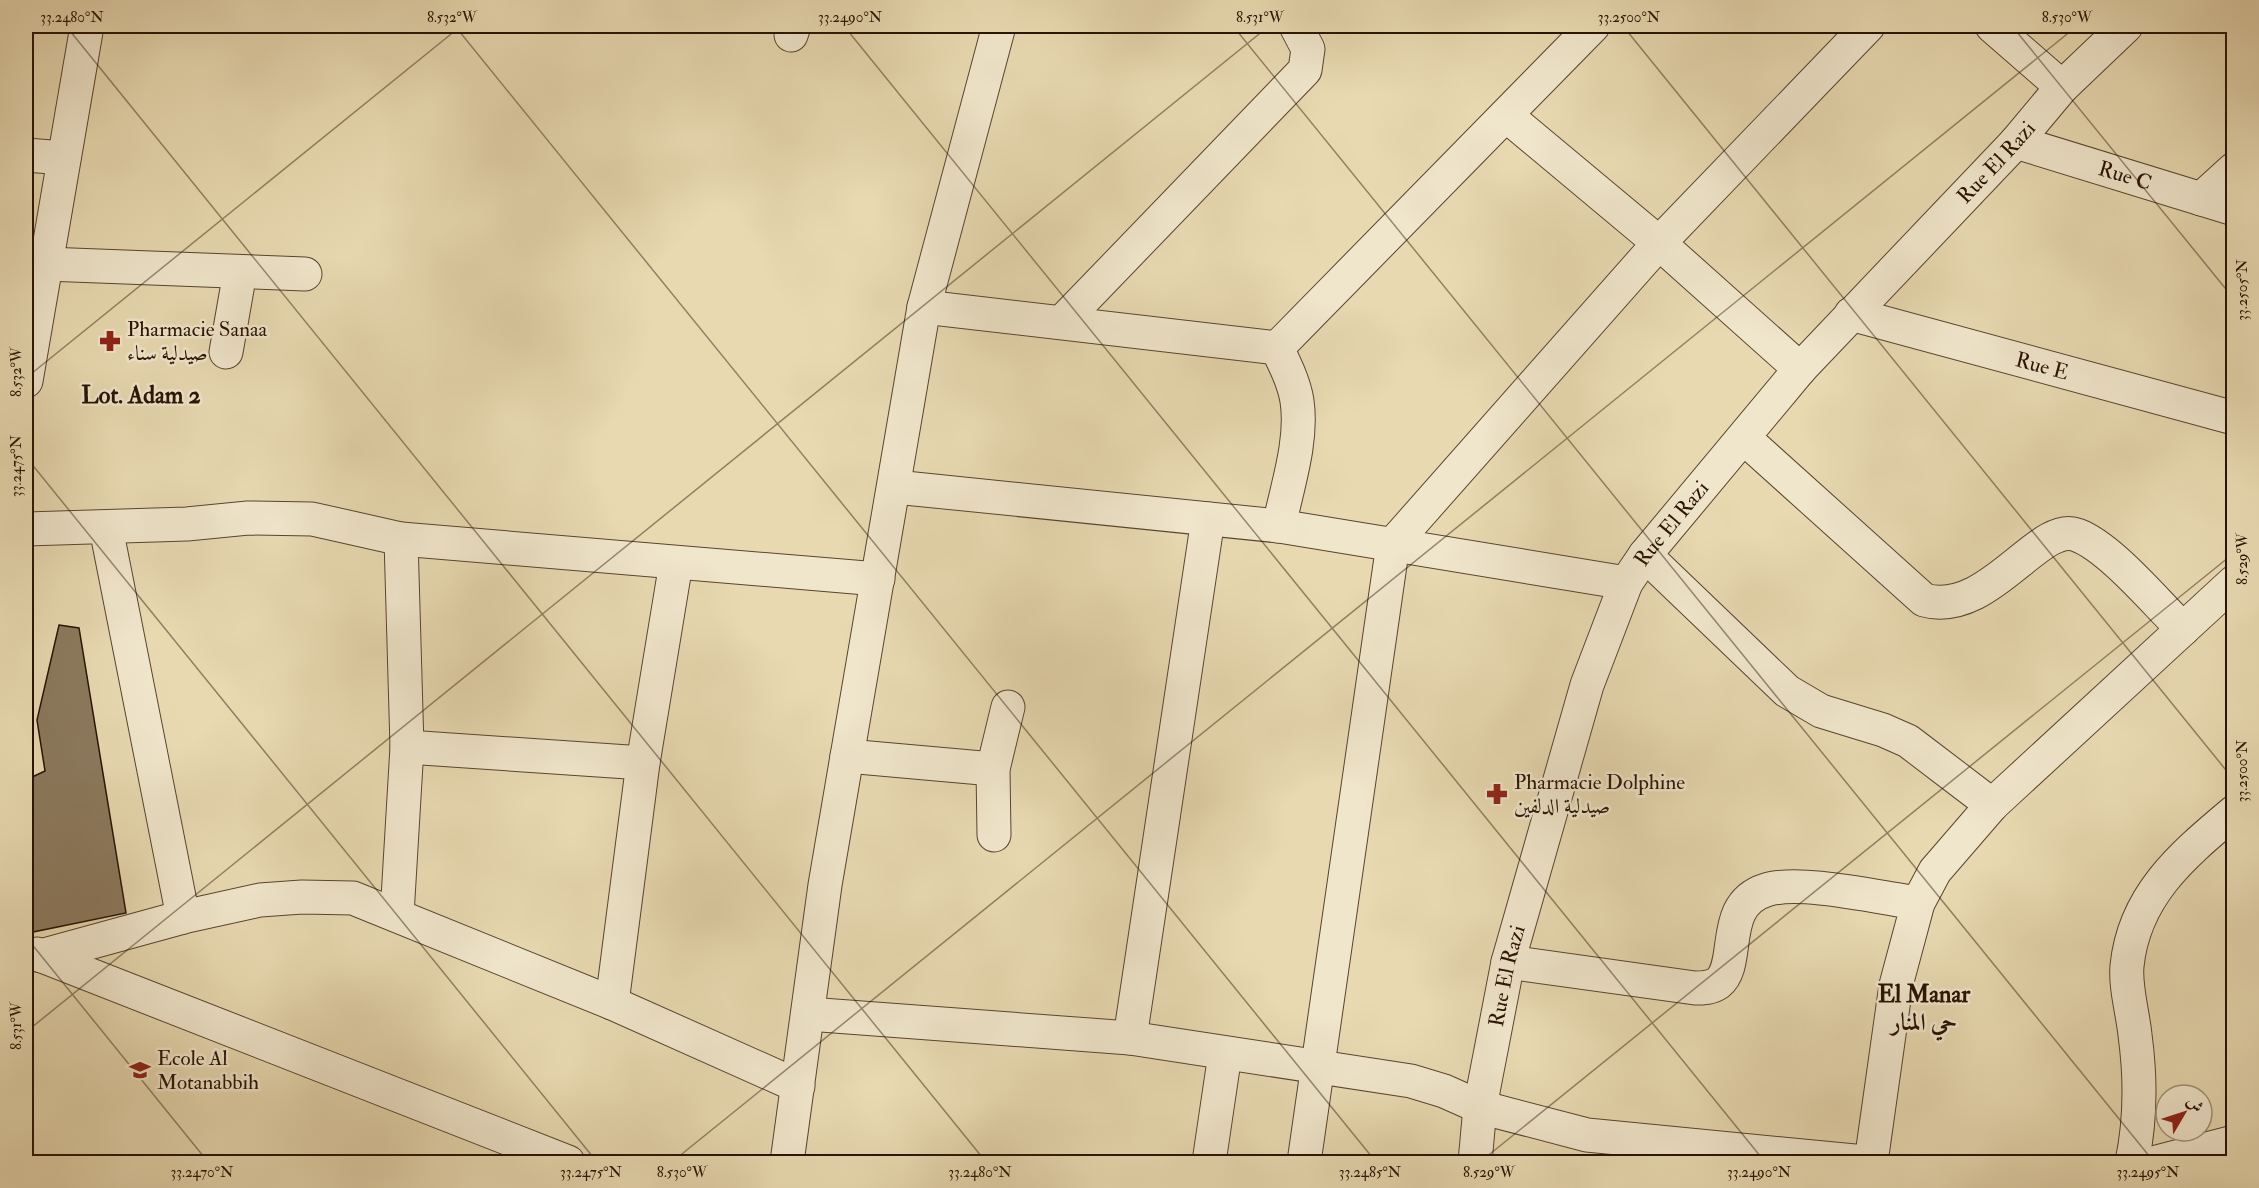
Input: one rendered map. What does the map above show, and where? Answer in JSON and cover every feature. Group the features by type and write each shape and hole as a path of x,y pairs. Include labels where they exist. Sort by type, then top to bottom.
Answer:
{"street":[{"path":"26,381 87,26"},
{"path":"787,1162 825,885 924,308 999,26"},
{"path":"1062,322 1305,70 1308,49 1296,26"},
{"path":"1304,1162 1392,544 1659,243 1868,26"},
{"path":"1992,26 2062,87"},
{"name":"Rue El Razi","path":"1476,1162 1480,1107 1508,962 1587,685 1626,583 1645,555 1800,369 2016,142 2062,87 2126,26"},
{"path":"1277,348 1507,116 1577,31"},
{"path":"1507,116 1659,243 1800,369"},
{"name":"Rue C","path":"2016,142 2234,209"},
{"path":"26,155 64,158"},
{"path":"2201,199 2234,169"},
{"path":"46,264 305,274"},
{"path":"226,352 240,272"},
{"path":"924,308 1277,348"},
{"name":"Rue E","path":"1851,314 2234,418"},
{"path":"1277,348 1289,372 1296,399 1298,424 1279,526"},
{"path":"1744,438 1924,600 1939,604 1975,595 2039,546 2059,534 2068,532 2100,548 2183,629"},
{"path":"895,487 1279,526 1626,583"},
{"path":"26,529 106,528 248,518 312,519 401,538 878,579"},
{"path":"1130,1038 1208,519"},
{"path":"106,528 183,917"},
{"path":"397,915 407,747 401,538"},
{"path":"1645,555 1787,691 1821,711 1883,730 1908,741 1992,805"},
{"path":"612,1003 643,763 676,563"},
{"path":"1871,1162 1896,985 1918,903 1935,871 1992,805 2234,582"},
{"path":"994,835 993,769 1008,707"},
{"path":"407,747 643,763"},
{"path":"847,756 993,769"},
{"path":"2132,1162 2140,1124 2140,1070 2127,967 2138,922 2154,890 2180,857 2234,812"},
{"path":"1508,962 1695,988 1709,987 1718,983 1724,976 1738,912 1750,897 1767,889 1804,887 1918,903"},
{"path":"33,953 260,900 302,897 353,898 612,1003 798,1086"},
{"path":"33,953 568,1162"},
{"path":"808,1014 1130,1038 1411,1081 1444,1091 1480,1107 1587,1135 1775,1158 1865,1162"},
{"path":"1209,1162 1225,1054"},
{"path":"2157,1162 2234,1142"}],"building":[{"path":"59,625 79,628 126,913 28,933 26,852 31,850 27,826 30,778 45,771 37,720"}],"place":[{"name":"Pharmacie Sanaa صيدلية سناء","path":"110,341"},
{"name":"Pharmacie Dolphine صيدلية الدلفين","path":"1497,794"},
{"name":"Ecole Al Motanabbih","path":"140,1070"}],"district":[{"name":"Lot. Adam 2","path":"141,395"},
{"name":"El Manar حي المنار","path":"1924,1008"}]}
